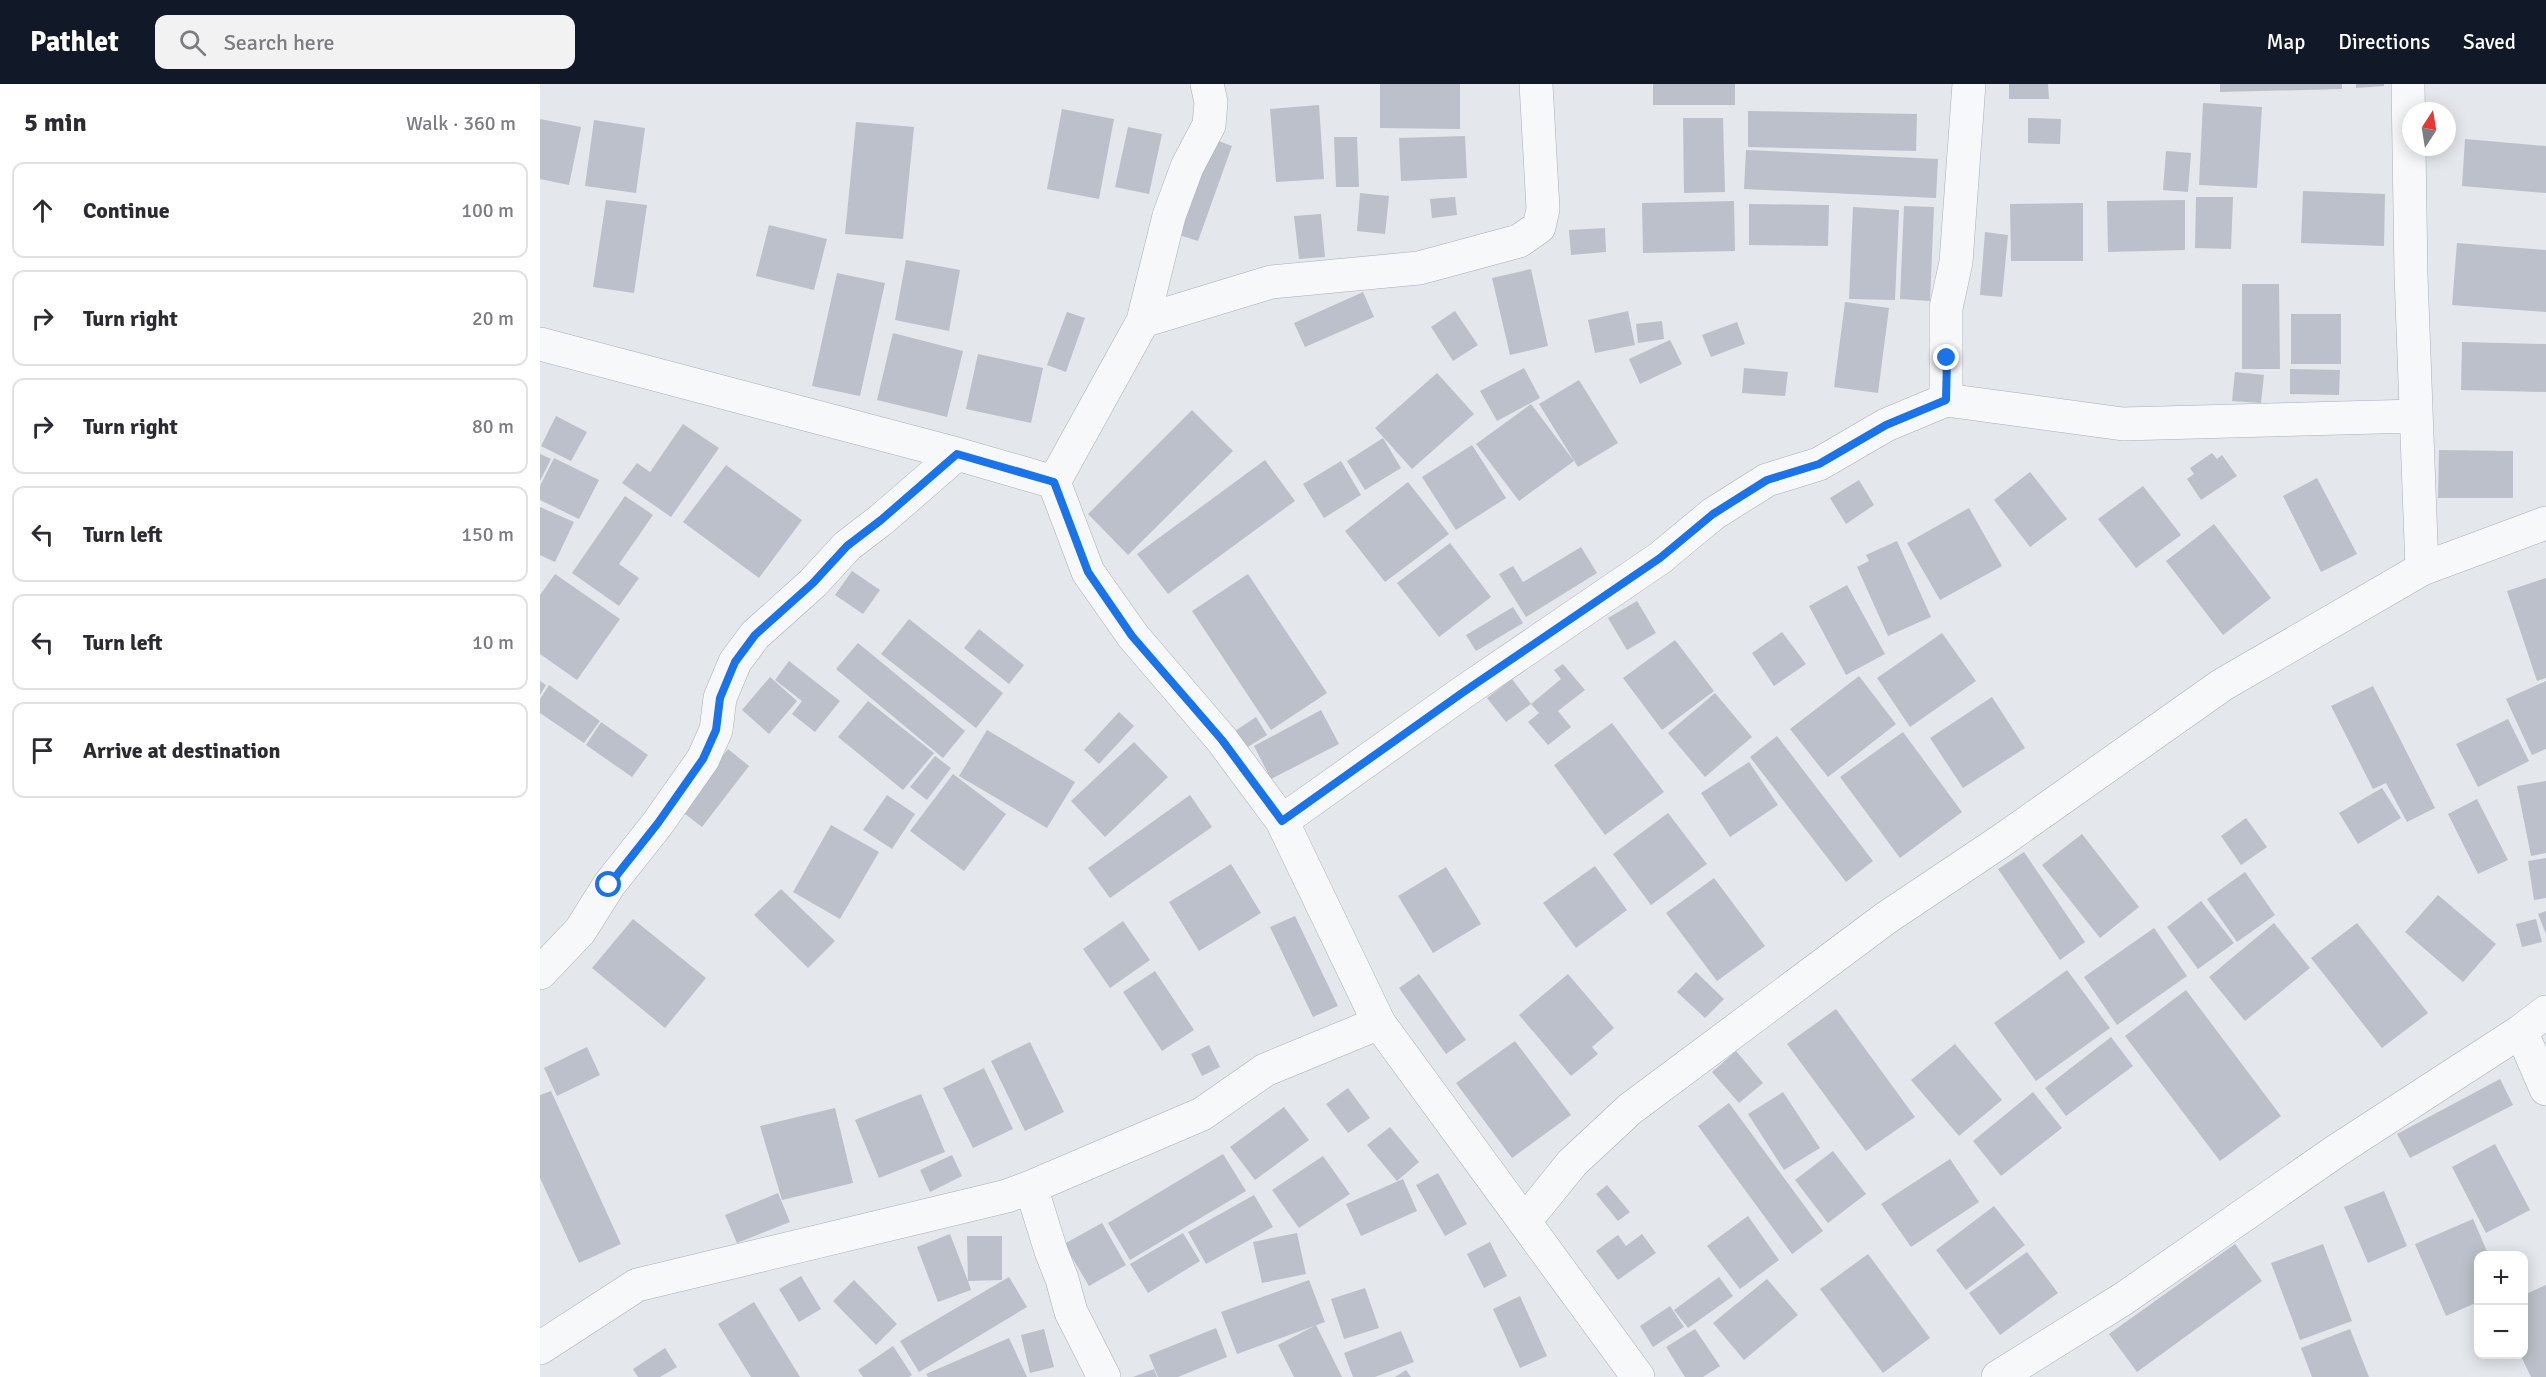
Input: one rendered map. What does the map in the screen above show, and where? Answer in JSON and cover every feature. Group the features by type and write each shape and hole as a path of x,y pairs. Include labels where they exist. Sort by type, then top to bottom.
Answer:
{"street":[{"path":"1207,84 1211,102 1209,125 1186,167 1169,216 1143,321 1054,482 1088,572 1132,636 1222,740 1282,821 1379,1023 1638,1377"},
{"path":"1143,321 1271,282 1419,268 1519,241 1539,227 1543,209 1536,84"},
{"path":"1946,400 1946,308 1956,262 1969,84"},
{"path":"2408,84 2422,569"},
{"path":"540,344 957,454 1054,482"},
{"path":"1282,821 1462,693 1660,558 1713,514 1758,485 1819,464 1886,425 1946,400 2123,424 2416,416"},
{"path":"540,973 580,931 609,885 658,823 703,759 716,730 720,698 735,662 755,635 813,583 847,546 881,520 957,454"},
{"path":"1525,1221 1572,1163 1630,1109 1867,932 2001,842 2222,685 2422,569 2546,523"},
{"path":"1998,1377 2123,1299 2336,1151 2534,1022 2546,1089"},
{"path":"540,1348 637,1285 1007,1196 1031,1187 1202,1114 1265,1070 1379,1023"},
{"path":"1031,1187 1071,1312 1104,1377"}],"building":[{"path":"1380,84 1460,84 1460,129 1380,128"},
{"path":"1653,84 1735,84 1735,105 1653,105"},
{"path":"2009,84 2048,84 2049,99 2009,99"},
{"path":"2220,84 2342,84 2342,89 2220,92"},
{"path":"2356,84 2384,84 2384,86 2356,88"},
{"path":"2203,103 2262,107 2257,188 2199,185"},
{"path":"1319,105 1324,179 1276,182 1270,109"},
{"path":"1062,109 1114,119 1099,199 1047,189"},
{"path":"1748,111 1917,114 1916,151 1748,147"},
{"path":"1683,118 1723,118 1725,192 1684,193"},
{"path":"2028,118 2061,119 2060,144 2028,143"},
{"path":"540,119 581,127 569,185 540,179"},
{"path":"594,120 645,128 636,193 585,186"},
{"path":"856,122 914,127 903,239 845,234"},
{"path":"1128,127 1162,134 1149,194 1115,187"},
{"path":"1465,136 1467,178 1401,181 1399,138"},
{"path":"1208,137 1232,146 1198,241 1173,233"},
{"path":"1334,137 1357,137 1359,187 1336,187"},
{"path":"2465,139 2546,146 2546,193 2462,186"},
{"path":"1746,150 1938,159 1936,198 1744,189"},
{"path":"2166,151 2191,153 2188,192 2163,190"},
{"path":"2303,191 2385,194 2384,246 2301,243"},
{"path":"1360,193 1389,196 1385,234 1357,231"},
{"path":"1455,197 1457,215 1432,218 1430,199"},
{"path":"2196,197 2233,197 2231,249 2195,248"},
{"path":"606,200 647,205 634,293 593,287"},
{"path":"2185,200 2185,250 2108,252 2107,201"},
{"path":"1734,201 1735,251 1643,253 1642,203"},
{"path":"2083,203 2083,261 2011,261 2010,204"},
{"path":"1749,204 1829,205 1828,246 1749,245"},
{"path":"1904,206 1934,207 1930,301 1900,299"},
{"path":"1853,207 1899,210 1895,300 1849,299"},
{"path":"1321,214 1325,257 1299,259 1294,216"},
{"path":"769,225 827,239 814,290 756,276"},
{"path":"1605,228 1606,252 1571,255 1569,230"},
{"path":"1985,232 2008,235 2002,297 1980,295"},
{"path":"2457,243 2546,250 2546,312 2452,305"},
{"path":"906,260 960,270 949,331 895,320"},
{"path":"1531,269 1548,346 1510,355 1492,278"},
{"path":"837,273 885,283 860,396 812,386"},
{"path":"2242,284 2279,284 2280,369 2242,369"},
{"path":"1363,292 1374,317 1305,347 1294,323"},
{"path":"1845,302 1889,308 1878,393 1834,387"},
{"path":"1455,311 1478,345 1453,361 1431,327"},
{"path":"1628,311 1635,345 1595,353 1588,320"},
{"path":"1067,312 1085,318 1066,372 1047,365"},
{"path":"2291,314 2341,314 2341,364 2291,364"},
{"path":"1662,321 1664,339 1638,343 1636,324"},
{"path":"1737,322 1745,344 1711,357 1702,335"},
{"path":"893,333 963,351 947,417 877,400"},
{"path":"1670,340 1682,364 1640,384 1629,359"},
{"path":"2462,342 2546,344 2546,392 2461,390"},
{"path":"978,354 1043,368 1031,423 966,409"},
{"path":"1524,368 1540,398 1497,421 1480,391"},
{"path":"1744,368 1788,372 1785,396 1742,393"},
{"path":"2290,369 2340,370 2339,395 2290,394"},
{"path":"2235,372 2264,375 2261,403 2232,401"},
{"path":"1437,373 1474,414 1412,469 1375,428"},
{"path":"1579,380 1618,443 1578,467 1539,404"},
{"path":"1531,404 1574,461 1519,501 1476,444"},
{"path":"1192,410 1233,451 1128,555 1088,514"},
{"path":"556,416 587,432 571,461 541,446"},
{"path":"683,424 719,448 671,517 622,483 637,463 650,472"},
{"path":"1383,438 1401,468 1365,490 1347,461"},
{"path":"1472,445 1506,498 1456,530 1422,477"},
{"path":"2439,450 2513,451 2513,498 2438,498"},
{"path":"2212,453 2217,459 2222,455 2237,476 2201,500 2187,479 2194,474 2190,468"},
{"path":"540,454 551,459 540,481"},
{"path":"554,458 599,480 579,519 540,500 540,486"},
{"path":"1265,460 1295,501 1168,594 1137,554"},
{"path":"1341,461 1361,495 1324,518 1303,484"},
{"path":"726,465 802,520 759,578 683,522"},
{"path":"2030,472 2067,519 2030,547 1994,500"},
{"path":"2317,478 2357,554 2321,572 2283,496"},
{"path":"1859,480 1874,505 1846,524 1830,498"},
{"path":"1408,482 1449,534 1385,582 1345,531"},
{"path":"2143,486 2181,535 2136,568 2098,519"},
{"path":"625,496 653,515 619,564 639,578 619,606 572,573"},
{"path":"540,507 574,522 555,562 540,555"},
{"path":"1969,508 2002,566 1940,600 1907,543"},
{"path":"2214,524 2271,598 2223,635 2166,561"},
{"path":"1897,541 1931,617 1888,636 1857,567 1869,561 1866,555"},
{"path":"1450,543 1491,597 1439,637 1397,583"},
{"path":"1581,547 1597,573 1526,617 1499,574 1513,566 1523,582"},
{"path":"852,571 880,590 863,614 835,595"},
{"path":"555,574 620,619 577,680 540,654 540,595"},
{"path":"1248,574 1327,693 1271,730 1192,611"},
{"path":"2546,578 2546,678 2537,681 2507,591"},
{"path":"1847,585 1885,654 1846,675 1809,606"},
{"path":"1637,601 1656,633 1627,650 1608,618"},
{"path":"1513,607 1523,623 1476,651 1466,635"},
{"path":"909,619 1003,693 976,728 881,654"},
{"path":"979,629 1024,665 1009,684 964,648"},
{"path":"1782,632 1806,664 1774,686 1752,653"},
{"path":"1942,633 1976,681 1910,727 1877,678"},
{"path":"1675,640 1714,691 1662,730 1623,678"},
{"path":"858,643 965,731 943,758 836,669"},
{"path":"789,661 840,701 815,732 792,714 802,701 775,680"},
{"path":"1563,664 1585,690 1558,711 1571,727 1548,745 1528,722 1539,713 1531,704 1561,679 1554,670"},
{"path":"1859,676 1896,724 1828,777 1790,729"},
{"path":"770,677 797,701 769,734 742,710"},
{"path":"1512,679 1531,704 1506,722 1487,698"},
{"path":"540,681 546,685 540,695"},
{"path":"2546,681 2546,749 2532,755 2506,699"},
{"path":"549,685 600,721 584,743 540,713 540,699"},
{"path":"2373,686 2435,808 2407,822 2386,783 2373,789 2331,706"},
{"path":"1715,693 1752,737 1705,777 1668,733"},
{"path":"1992,697 2025,748 1963,788 1930,738"},
{"path":"868,701 934,753 903,790 838,737"},
{"path":"1321,710 1339,744 1271,779 1254,746"},
{"path":"1119,712 1134,726 1099,764 1084,750"},
{"path":"1256,717 1267,735 1246,748 1235,731"},
{"path":"2508,719 2529,761 2478,787 2456,744"},
{"path":"601,722 648,755 632,777 586,745"},
{"path":"1612,723 1664,792 1605,835 1554,765"},
{"path":"987,730 1075,782 1047,828 959,776"},
{"path":"1903,732 1962,812 1900,858 1840,777"},
{"path":"1777,736 1873,861 1846,882 1750,757"},
{"path":"1134,742 1168,777 1105,837 1071,801"},
{"path":"728,749 749,766 702,827 680,810"},
{"path":"935,756 951,768 927,800 910,787"},
{"path":"1749,762 1778,805 1730,837 1701,793"},
{"path":"953,774 1006,814 964,871 910,831"},
{"path":"2546,781 2546,853 2531,856 2517,786"},
{"path":"2382,788 2401,818 2358,844 2339,813"},
{"path":"887,795 915,814 892,849 863,830"},
{"path":"1190,795 1212,827 1110,898 1088,868"},
{"path":"2477,799 2508,860 2478,874 2448,814"},
{"path":"1668,813 1707,864 1651,905 1613,854"},
{"path":"2246,818 2267,847 2241,865 2221,836"},
{"path":"831,825 879,852 840,919 793,892"},
{"path":"2082,834 2139,907 2100,938 2042,865"},
{"path":"2024,852 2085,942 2060,960 1998,869"},
{"path":"2546,858 2546,898 2534,900 2528,861"},
{"path":"1231,864 1261,913 1199,951 1169,902"},
{"path":"1595,866 1627,910 1576,948 1543,903"},
{"path":"1446,867 1481,924 1433,953 1398,896"},
{"path":"2245,872 2275,915 2237,942 2207,899"},
{"path":"1714,878 1765,946 1717,981 1666,913"},
{"path":"781,889 835,941 808,968 754,915"},
{"path":"2438,895 2496,944 2463,982 2405,932"},
{"path":"2201,901 2234,943 2198,969 2167,927"},
{"path":"2546,911 2546,934 2538,914"},
{"path":"1295,916 1338,1006 1313,1017 1270,927"},
{"path":"633,919 706,978 665,1028 592,968"},
{"path":"2536,919 2542,942 2522,947 2516,924"},
{"path":"1123,921 1150,960 1110,988 1083,949"},
{"path":"2274,923 2310,968 2245,1021 2209,977"},
{"path":"2357,923 2428,1013 2382,1048 2311,958"},
{"path":"2154,928 2187,976 2117,1025 2084,977"},
{"path":"2067,970 2110,1028 2036,1081 1994,1023"},
{"path":"1155,971 1194,1030 1162,1051 1123,992"},
{"path":"1696,972 1724,999 1705,1018 1677,992"},
{"path":"1419,974 1466,1040 1446,1054 1399,988"},
{"path":"1568,974 1614,1028 1592,1047 1598,1054 1571,1076 1519,1015"},
{"path":"2186,990 2281,1116 2220,1161 2125,1036"},
{"path":"1836,1009 1915,1117 1866,1151 1787,1044"},
{"path":"2111,1037 2133,1066 2066,1116 2045,1088"},
{"path":"1515,1041 1571,1115 1512,1158 1456,1083"},
{"path":"1030,1042 1064,1112 1025,1131 991,1061"},
{"path":"1955,1044 2002,1100 1959,1136 1911,1080"},
{"path":"1209,1045 1220,1067 1202,1076 1191,1054"},
{"path":"587,1047 600,1075 557,1096 544,1068"},
{"path":"1736,1051 1763,1083 1739,1103 1712,1072"},
{"path":"984,1068 1013,1129 973,1148 943,1088"},
{"path":"2500,1079 2513,1105 2410,1158 2397,1134"},
{"path":"1348,1088 1370,1118 1348,1133 1326,1104"},
{"path":"551,1091 621,1244 579,1263 540,1178 540,1095"},
{"path":"1783,1092 1820,1148 1784,1170 1748,1114"},
{"path":"2033,1092 2062,1128 2001,1176 1973,1141"},
{"path":"921,1094 945,1152 879,1178 855,1120"},
{"path":"1729,1103 1823,1231 1792,1254 1698,1126"},
{"path":"1284,1107 1309,1140 1255,1180 1230,1147"},
{"path":"835,1108 853,1183 782,1200 760,1126"},
{"path":"1390,1127 1419,1162 1397,1181 1367,1145"},
{"path":"2495,1144 2530,1210 2486,1233 2452,1167"},
{"path":"1833,1151 1866,1194 1828,1223 1795,1180"},
{"path":"1223,1154 1246,1191 1130,1260 1108,1223"},
{"path":"952,1155 962,1176 930,1192 920,1170"},
{"path":"1323,1156 1350,1194 1299,1228 1272,1190"},
{"path":"1950,1159 1979,1202 1911,1247 1881,1204"},
{"path":"1438,1173 1467,1224 1445,1236 1416,1185"},
{"path":"1403,1179 1417,1211 1361,1236 1346,1204"},
{"path":"1607,1185 1630,1212 1618,1221 1596,1194"},
{"path":"2384,1191 2407,1246 2368,1263 2344,1207"},
{"path":"778,1193 790,1222 737,1243 725,1215"},
{"path":"1254,1195 1273,1227 1206,1264 1188,1232"},
{"path":"1994,1206 2025,1245 1966,1290 1936,1250"},
{"path":"1748,1216 1779,1260 1740,1289 1707,1246"},
{"path":"2473,1219 2487,1251 2474,1251 2474,1304 2446,1316 2415,1244"},
{"path":"1102,1223 1126,1265 1089,1286 1064,1244"},
{"path":"1183,1233 1200,1261 1148,1293 1130,1264"},
{"path":"1297,1233 1306,1274 1262,1283 1253,1242"},
{"path":"950,1234 971,1290 938,1302 917,1247"},
{"path":"1642,1234 1656,1253 1618,1280 1596,1251 1618,1235 1626,1246"},
{"path":"967,1236 1002,1236 1002,1280 968,1281"},
{"path":"1490,1242 1507,1276 1484,1288 1467,1254"},
{"path":"2235,1244 2262,1281 2137,1372 2109,1334"},
{"path":"2323,1244 2352,1321 2300,1340 2271,1263"},
{"path":"2027,1252 2058,1293 2000,1335 1969,1293"},
{"path":"1868,1254 1930,1338 1883,1373 1820,1289"},
{"path":"801,1276 821,1309 799,1322 779,1289"},
{"path":"1009,1277 1027,1307 919,1372 900,1341"},
{"path":"1719,1277 1733,1296 1688,1328 1674,1310"},
{"path":"1767,1279 1798,1315 1744,1360 1713,1323"},
{"path":"854,1280 897,1324 876,1345 833,1301"},
{"path":"1309,1280 1325,1322 1237,1354 1221,1312"},
{"path":"2546,1285 2546,1377 2531,1377 2522,1359 2528,1359 2528,1293"},
{"path":"1365,1288 1379,1328 1344,1339 1331,1299"},
{"path":"1520,1296 1547,1356 1520,1368 1493,1309"},
{"path":"754,1302 800,1377 751,1377 718,1324"},
{"path":"1670,1306 1684,1327 1653,1347 1640,1326"},
{"path":"1316,1325 1342,1377 1294,1377 1278,1345"},
{"path":"1216,1328 1227,1357 1178,1377 1158,1377 1149,1355"},
{"path":"1044,1329 1054,1367 1030,1373 1021,1335"},
{"path":"1695,1329 1720,1366 1703,1377 1685,1377 1666,1347"},
{"path":"2350,1329 2369,1377 2312,1377 2301,1348"},
{"path":"1401,1331 1414,1362 1375,1377 1353,1377 1344,1353"},
{"path":"1009,1338 1027,1377 928,1377 926,1374"},
{"path":"893,1346 912,1375 909,1377 863,1377 858,1370"},
{"path":"665,1348 677,1367 660,1377 638,1377 633,1369"},
{"path":"1154,1369 1157,1377 1133,1377"},
{"path":"1406,1370 1411,1377 1395,1377"}],"route":[{"path":"609,885 658,823 703,759 716,730 720,698 735,662 755,635 813,583 847,546 881,520 957,454 1054,482 1088,572 1132,636 1222,740 1282,821 1462,693 1660,558 1713,514 1767,480 1819,464 1886,425 1946,400 1947,358"}]}
